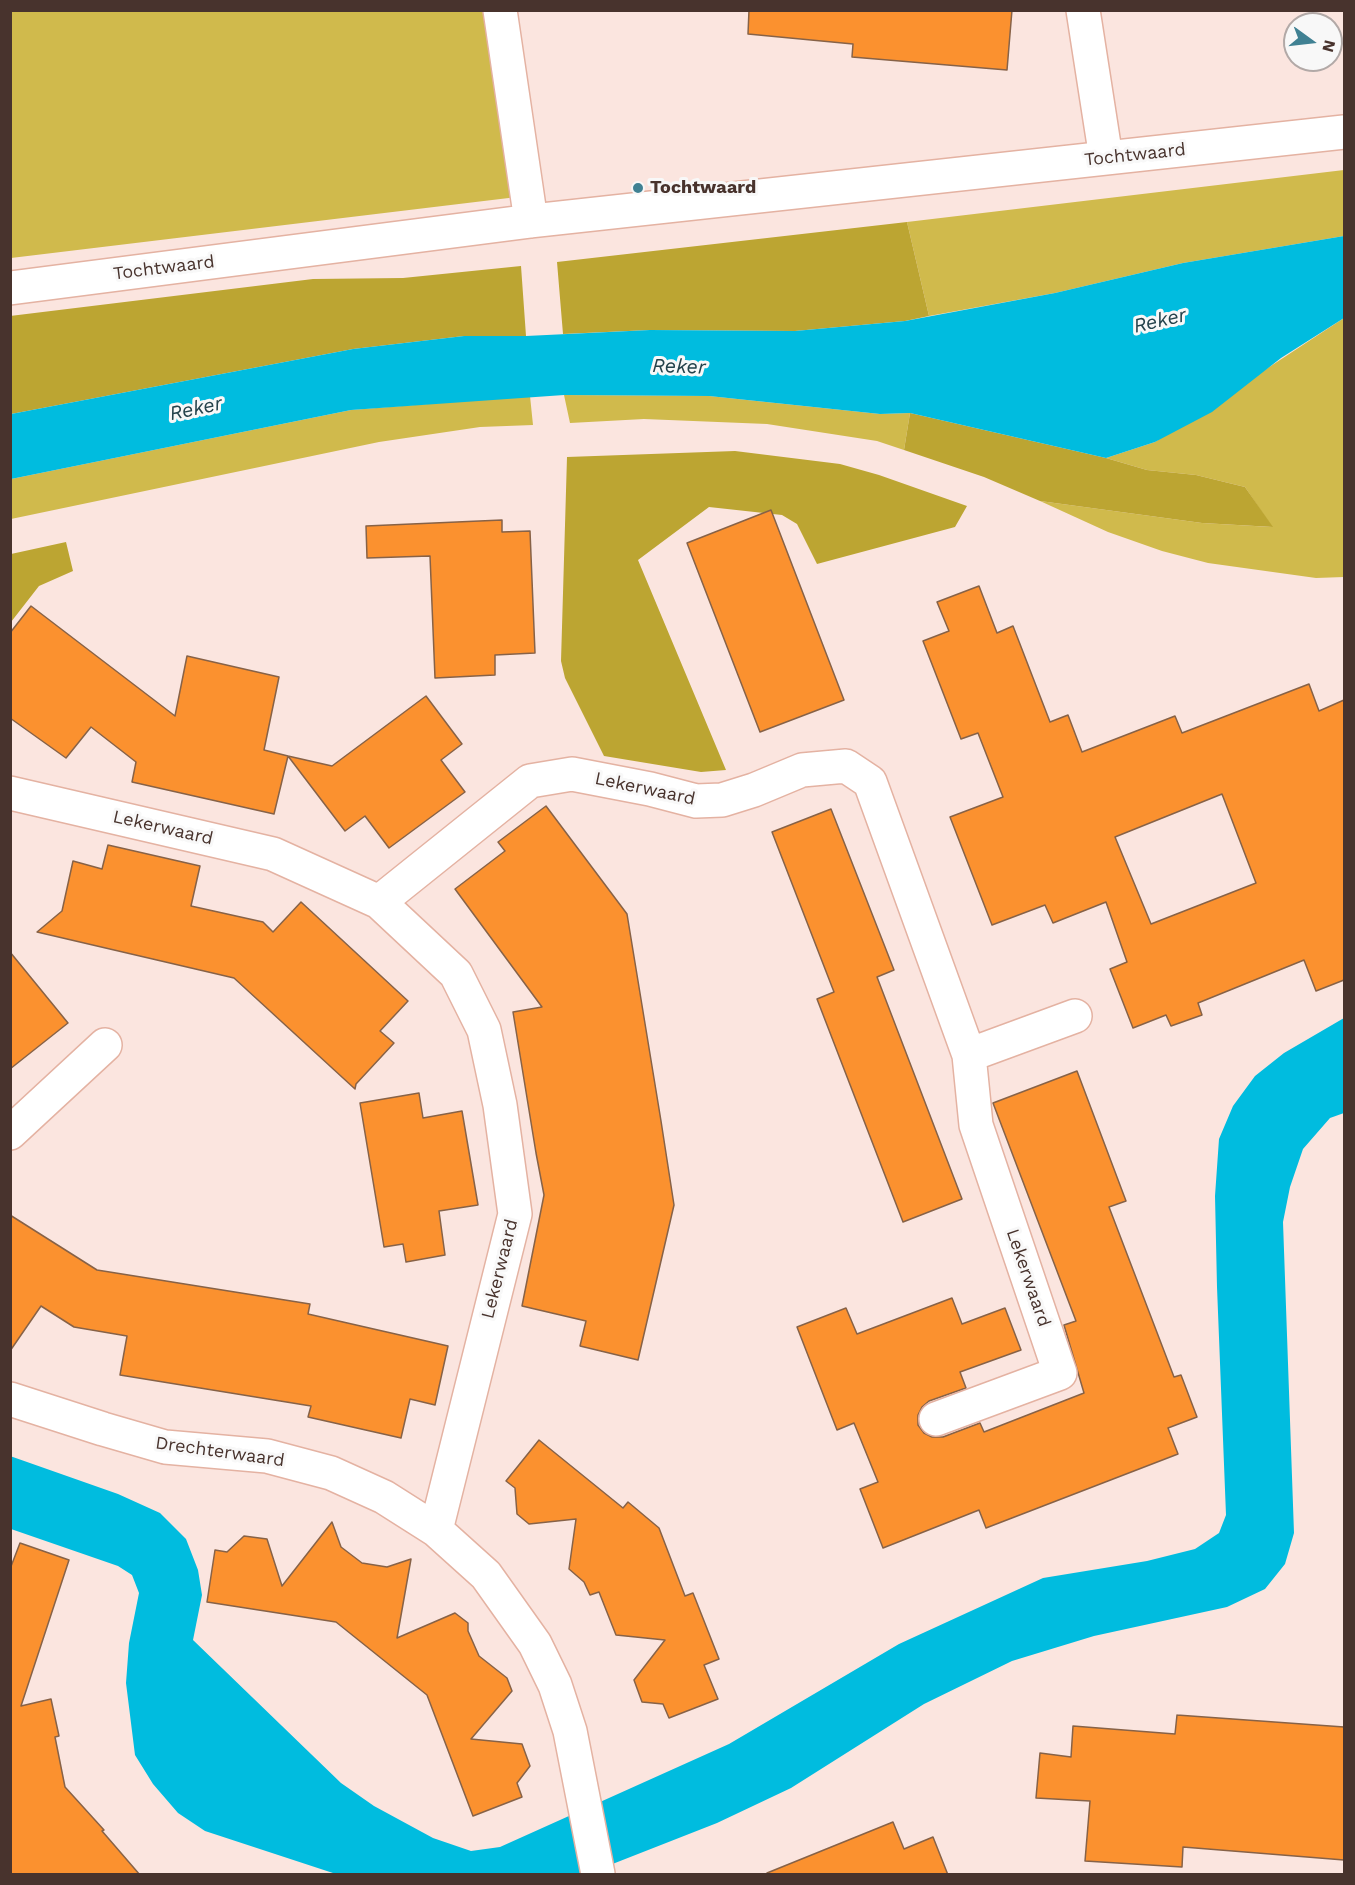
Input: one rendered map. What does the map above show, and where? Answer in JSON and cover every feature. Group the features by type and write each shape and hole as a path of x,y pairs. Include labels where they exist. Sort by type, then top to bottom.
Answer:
{"street":[{"path":"500,10 531,221"},
{"path":"1083,10 1106,158"},
{"name":"Tochtwaard","path":"10,288 531,221 1344,132"},
{"name":"Lekerwaard","path":"379,902 530,780 572,774 650,789 696,801 722,800 754,790 802,770 846,766 870,782 969,1055 975,1125 1060,1373 936,1419"},
{"name":"Lekerwaard","path":"10,793 273,854 379,902 456,974 484,1030 500,1105 515,1214 436,1530"},
{"path":"969,1055 1075,1016"},
{"path":"10,1133 105,1045"},
{"name":"Drechterwaard","path":"11,1401 165,1447 267,1456 331,1473 384,1497 436,1530 486,1575 536,1644 555,1685 570,1731 598,1875"}],"shaded area":[{"path":"10,11 489,11 517,197 11,258"},
{"path":"1344,170 1344,236 1183,263 1055,293 929,316 907,222"},
{"path":"907,222 929,316 905,321 795,331 650,330 563,334 557,262"},
{"path":"521,266 526,336 464,336 353,349 11,414 10,316 313,279 403,278"},
{"path":"1344,318 1344,577 1316,578 1208,563 1162,551 1108,532 1040,501 1202,523 1272,527 1245,487 1196,475 1147,470 1106,458 1155,442"},
{"path":"564,395 709,396 880,414 910,413 904,450 877,441 767,424 644,419 570,423"},
{"path":"530,396 533,425 480,427 379,442 11,519 11,479 351,410"},
{"path":"910,413 1106,458 1147,470 1196,475 1245,487 1273,527 1202,523 1040,501 984,477 904,450"},
{"path":"735,451 840,464 879,475 967,506 955,527 817,564 797,524 782,515 709,507 638,560 726,770 701,772 604,756 565,678 561,661 567,457"},
{"path":"66,542 73,571 39,586 11,622 11,554"}],"water":[{"name":"Reker","path":"1344,236 1344,318 1281,358 1212,412 1155,442 1106,458 910,413 880,414 709,396 564,395 351,410 11,479 11,414 353,349 464,336 526,336 650,330 795,331 905,321 1055,293 1183,263"},
{"path":"1344,1018 1344,1113 1330,1118 1303,1149 1290,1187 1283,1222 1294,1533 1285,1564 1265,1589 1227,1607 1094,1636 1012,1661 924,1704 791,1788 717,1823 587,1874 336,1874 205,1831 178,1813 153,1784 135,1755 126,1683 129,1643 139,1593 132,1575 118,1566 11,1529 10,1456 118,1494 160,1513 186,1539 198,1570 202,1595 193,1640 341,1783 374,1806 433,1838 471,1851 500,1847 729,1744 899,1644 1043,1578 1147,1561 1195,1549 1219,1533 1226,1515 1215,1196 1219,1139 1233,1106 1255,1076 1284,1053"}],"building":[{"path":"749,10 1012,10 1007,70 852,57 853,44 748,34"},
{"path":"771,510 844,700 760,732 687,543"},
{"path":"502,520 502,532 530,531 535,653 495,655 495,675 435,678 430,556 367,558 366,526"},
{"path":"979,586 997,633 1013,626 1050,722 1068,715 1082,752 1175,716 1182,733 1309,684 1319,711 1344,700 1344,980 1316,991 1304,960 1198,1003 1202,1015 1171,1026 1166,1015 1133,1028 1110,969 1127,962 1106,902 1053,923 1045,905 992,925 950,817 1003,797 978,733 961,739 923,641 949,631 937,602","holes":["1222,794 1256,883 1151,924 1115,837"]},
{"path":"31,606 175,716 187,656 279,677 264,750 288,756 274,814 132,782 136,762 91,727 66,758 10,718 10,633"},
{"path":"426,696 462,744 441,760 465,792 389,848 365,816 345,831 288,756 332,766"},
{"path":"546,806 627,914 674,1205 638,1360 580,1346 586,1321 522,1306 544,1195 513,1012 542,1007 455,889 505,851 498,842"},
{"path":"831,809 894,970 877,977 962,1199 903,1222 817,999 834,992 772,832"},
{"path":"108,845 200,866 191,906 263,922 273,932 301,902 408,1001 380,1031 394,1043 356,1084 355,1089 234,978 37,932 62,911 73,861 102,869"},
{"path":"10,952 68,1023 10,1069"},
{"path":"1077,1071 1126,1201 1109,1207 1174,1377 1181,1375 1197,1417 1168,1428 1178,1454 986,1528 979,1510 883,1548 860,1489 878,1482 854,1423 837,1430 797,1327 846,1308 857,1334 952,1298 962,1324 1005,1308 1021,1350 960,1372 966,1388 929,1401 922,1407 918,1415 918,1425 924,1433 932,1437 943,1437 980,1423 984,1432 1084,1393 1064,1325 1076,1321 993,1103"},
{"path":"419,1093 423,1118 462,1111 478,1205 439,1211 445,1255 406,1262 403,1244 384,1247 360,1103"},
{"path":"10,1215 97,1270 310,1304 308,1314 448,1346 435,1405 410,1399 401,1438 308,1417 311,1406 120,1375 127,1336 74,1327 41,1306 10,1351"},
{"path":"539,1440 623,1508 628,1502 659,1528 685,1596 693,1593 719,1659 704,1665 718,1699 669,1718 663,1704 642,1702 634,1680 665,1640 616,1635 599,1592 590,1595 584,1582 569,1569 576,1519 529,1524 517,1514 515,1488 506,1481"},
{"path":"332,1522 341,1547 362,1563 387,1567 411,1559 397,1638 455,1613 468,1623 468,1631 479,1656 507,1678 512,1691 471,1739 522,1744 530,1766 517,1783 522,1797 473,1816 427,1695 336,1622 207,1602 215,1550 227,1552 244,1536 267,1539 282,1586"},
{"path":"20,1543 69,1560 21,1706 51,1699 59,1736 55,1737 65,1787 140,1875 10,1875 10,1569"},
{"path":"1177,1715 1344,1727 1344,1860 1183,1847 1182,1867 1085,1861 1090,1801 1036,1798 1040,1753 1071,1757 1073,1726 1175,1734"},
{"path":"893,1822 904,1849 933,1837 948,1875 767,1875 767,1873"}],"place":[{"name":"Tochtwaard","path":"638,188"}]}
